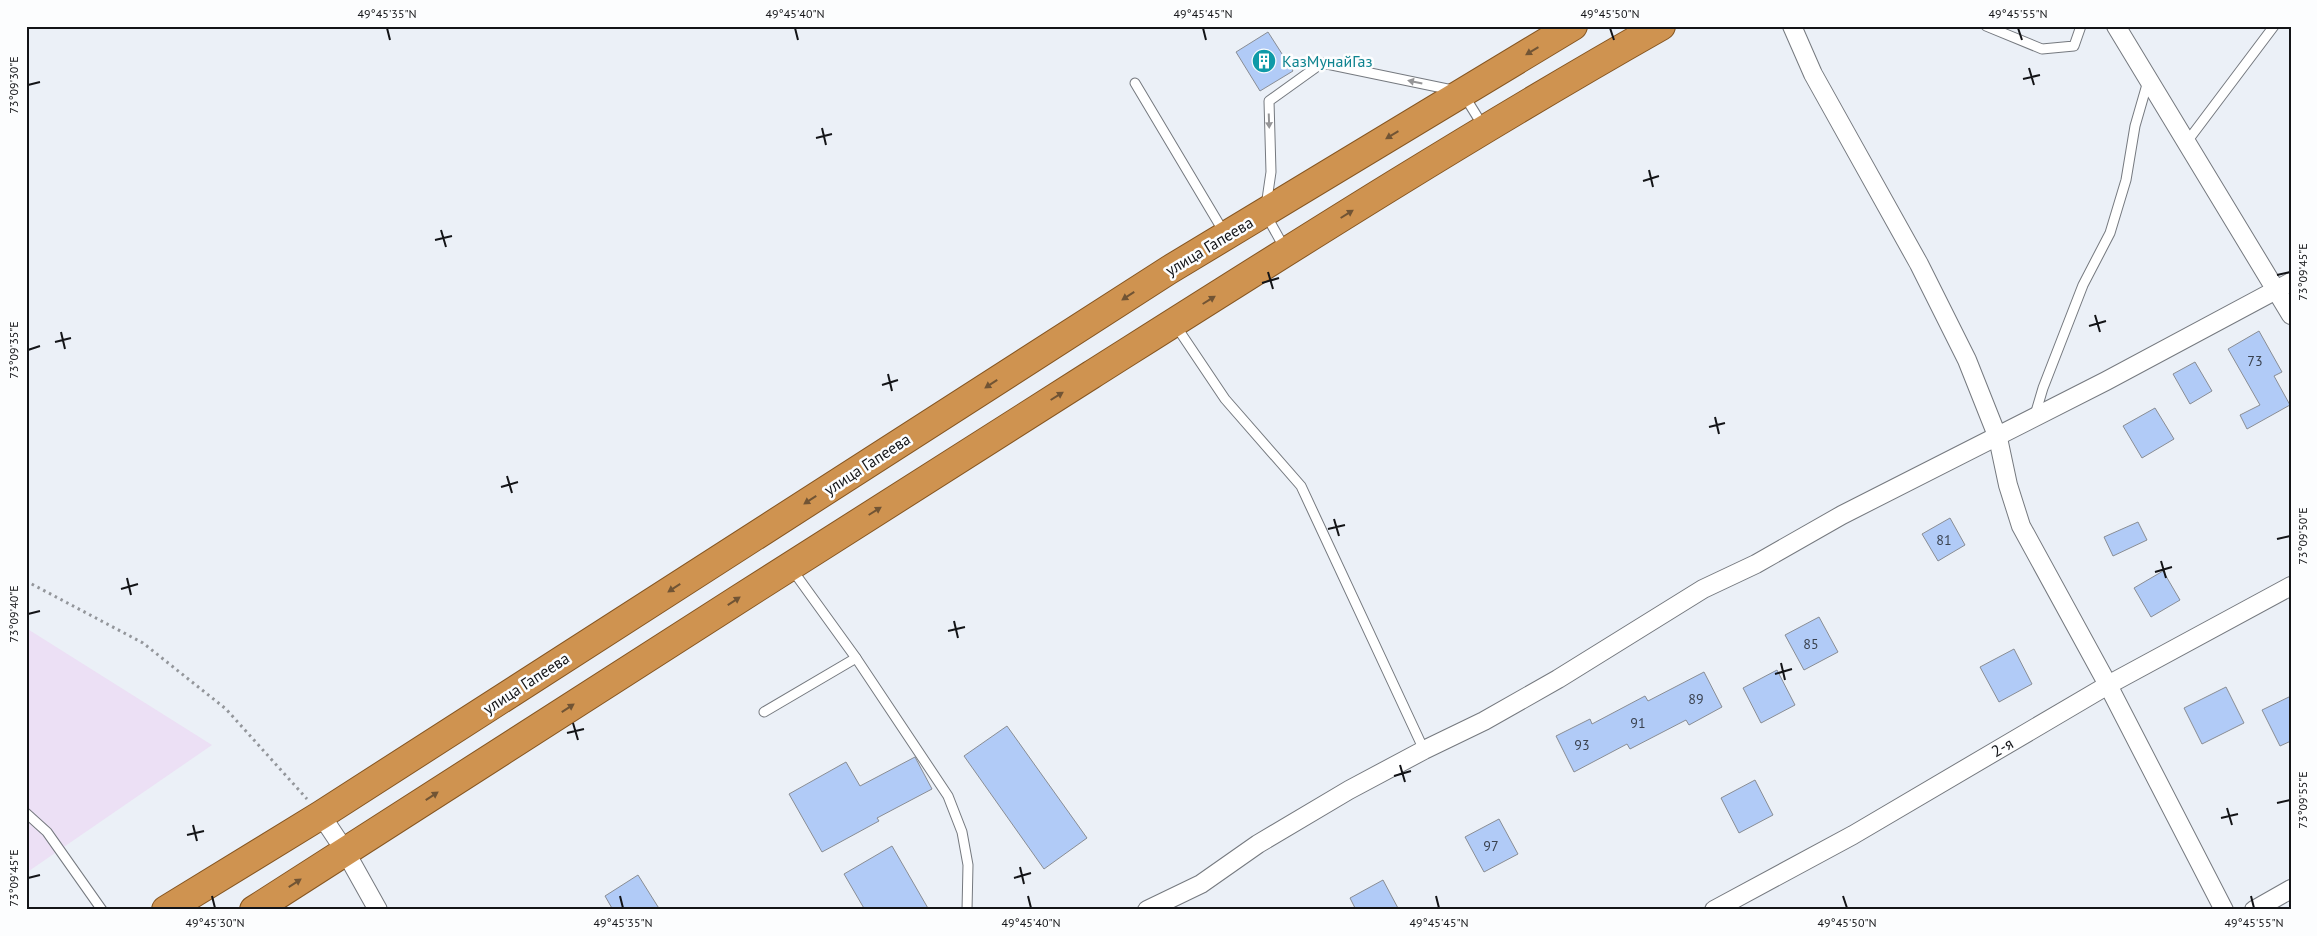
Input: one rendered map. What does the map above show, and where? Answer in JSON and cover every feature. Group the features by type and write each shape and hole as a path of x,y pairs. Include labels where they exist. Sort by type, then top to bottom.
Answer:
{"highway":[{"name":"улица Гапеева","path":"166,910 321,815 1169,270 1574,26"},
{"path":"254,910 790,565 1174,322 1484,128 1661,26"}],"street":[{"path":"1792,26 1813,74 1919,264 1967,360 1998,438 2008,485 2020,526 2108,685 2224,910"},
{"path":"2116,26 2186,143 2284,286 2291,316"},
{"path":"1148,910 1201,884 1258,844 1349,790 1484,721 1558,679 1703,589 1756,564 1842,515 1998,438 2213,326 2284,286"},
{"name":"2-я","path":"1714,910 1853,835 2108,685 2291,586"},
{"path":"321,815 345,851 378,910"},
{"path":"2254,910 2291,889"}],"lane":[{"path":"1986,26 2042,49 2074,46 2082,26"},
{"path":"2186,143 2274,26"},
{"path":"1286,252 1265,213 1271,172 1268,101 1322,63 1462,92 1484,128"},
{"path":"2035,418 2044,388 2083,285 2110,232 2126,180 2135,126 2148,80"},
{"path":"1135,83 1226,236"},
{"path":"1174,322 1225,400 1301,486 1424,750"},
{"path":"790,565 856,658 948,796 962,832 968,865 967,910"},
{"path":"764,712 856,658"},
{"path":"26,814 47,832 102,910"}],"path":[{"path":"26,581 143,643 226,709 321,815"}],"shaded area":[{"path":"26,628 212,745 26,873"}],"building":[{"name":"КазМунайГаз","path":"1268,32 1293,71 1260,91 1236,52"},
{"path":"2259,331 2282,372 2274,376 2290,405 2247,429 2240,415 2260,405 2228,349"},
{"path":"2195,362 2212,391 2190,404 2173,374"},
{"path":"2155,408 2174,439 2142,458 2123,426"},
{"path":"1950,518 1965,545 1938,561 1922,534"},
{"path":"2138,522 2147,540 2113,556 2104,537"},
{"path":"2163,571 2180,600 2151,617 2134,588"},
{"path":"1819,617 1838,652 1804,670 1785,635"},
{"path":"2014,649 2032,684 1999,702 1980,667"},
{"path":"1777,670 1795,705 1761,723 1743,688"},
{"path":"1704,672 1722,707 1689,725 1686,720 1630,749 1627,744 1574,772 1556,736 1590,719 1592,724 1645,696 1648,701"},
{"path":"2226,687 2244,723 2202,744 2184,708"},
{"path":"2291,696 2291,741 2280,746 2262,710"},
{"path":"1007,726 1087,838 1044,869 964,756"},
{"path":"915,757 932,789 877,818 879,821 822,852 789,794 846,762 860,786"},
{"path":"1755,780 1773,815 1739,833 1721,798"},
{"path":"1499,819 1518,854 1484,872 1465,837"},
{"path":"892,846 929,910 865,910 844,874"},
{"path":"638,875 660,910 613,910 605,896"},
{"path":"1383,880 1399,910 1356,910 1350,898"}],"place":[{"name":"КазМунайГаз","path":"1264,61"}]}
